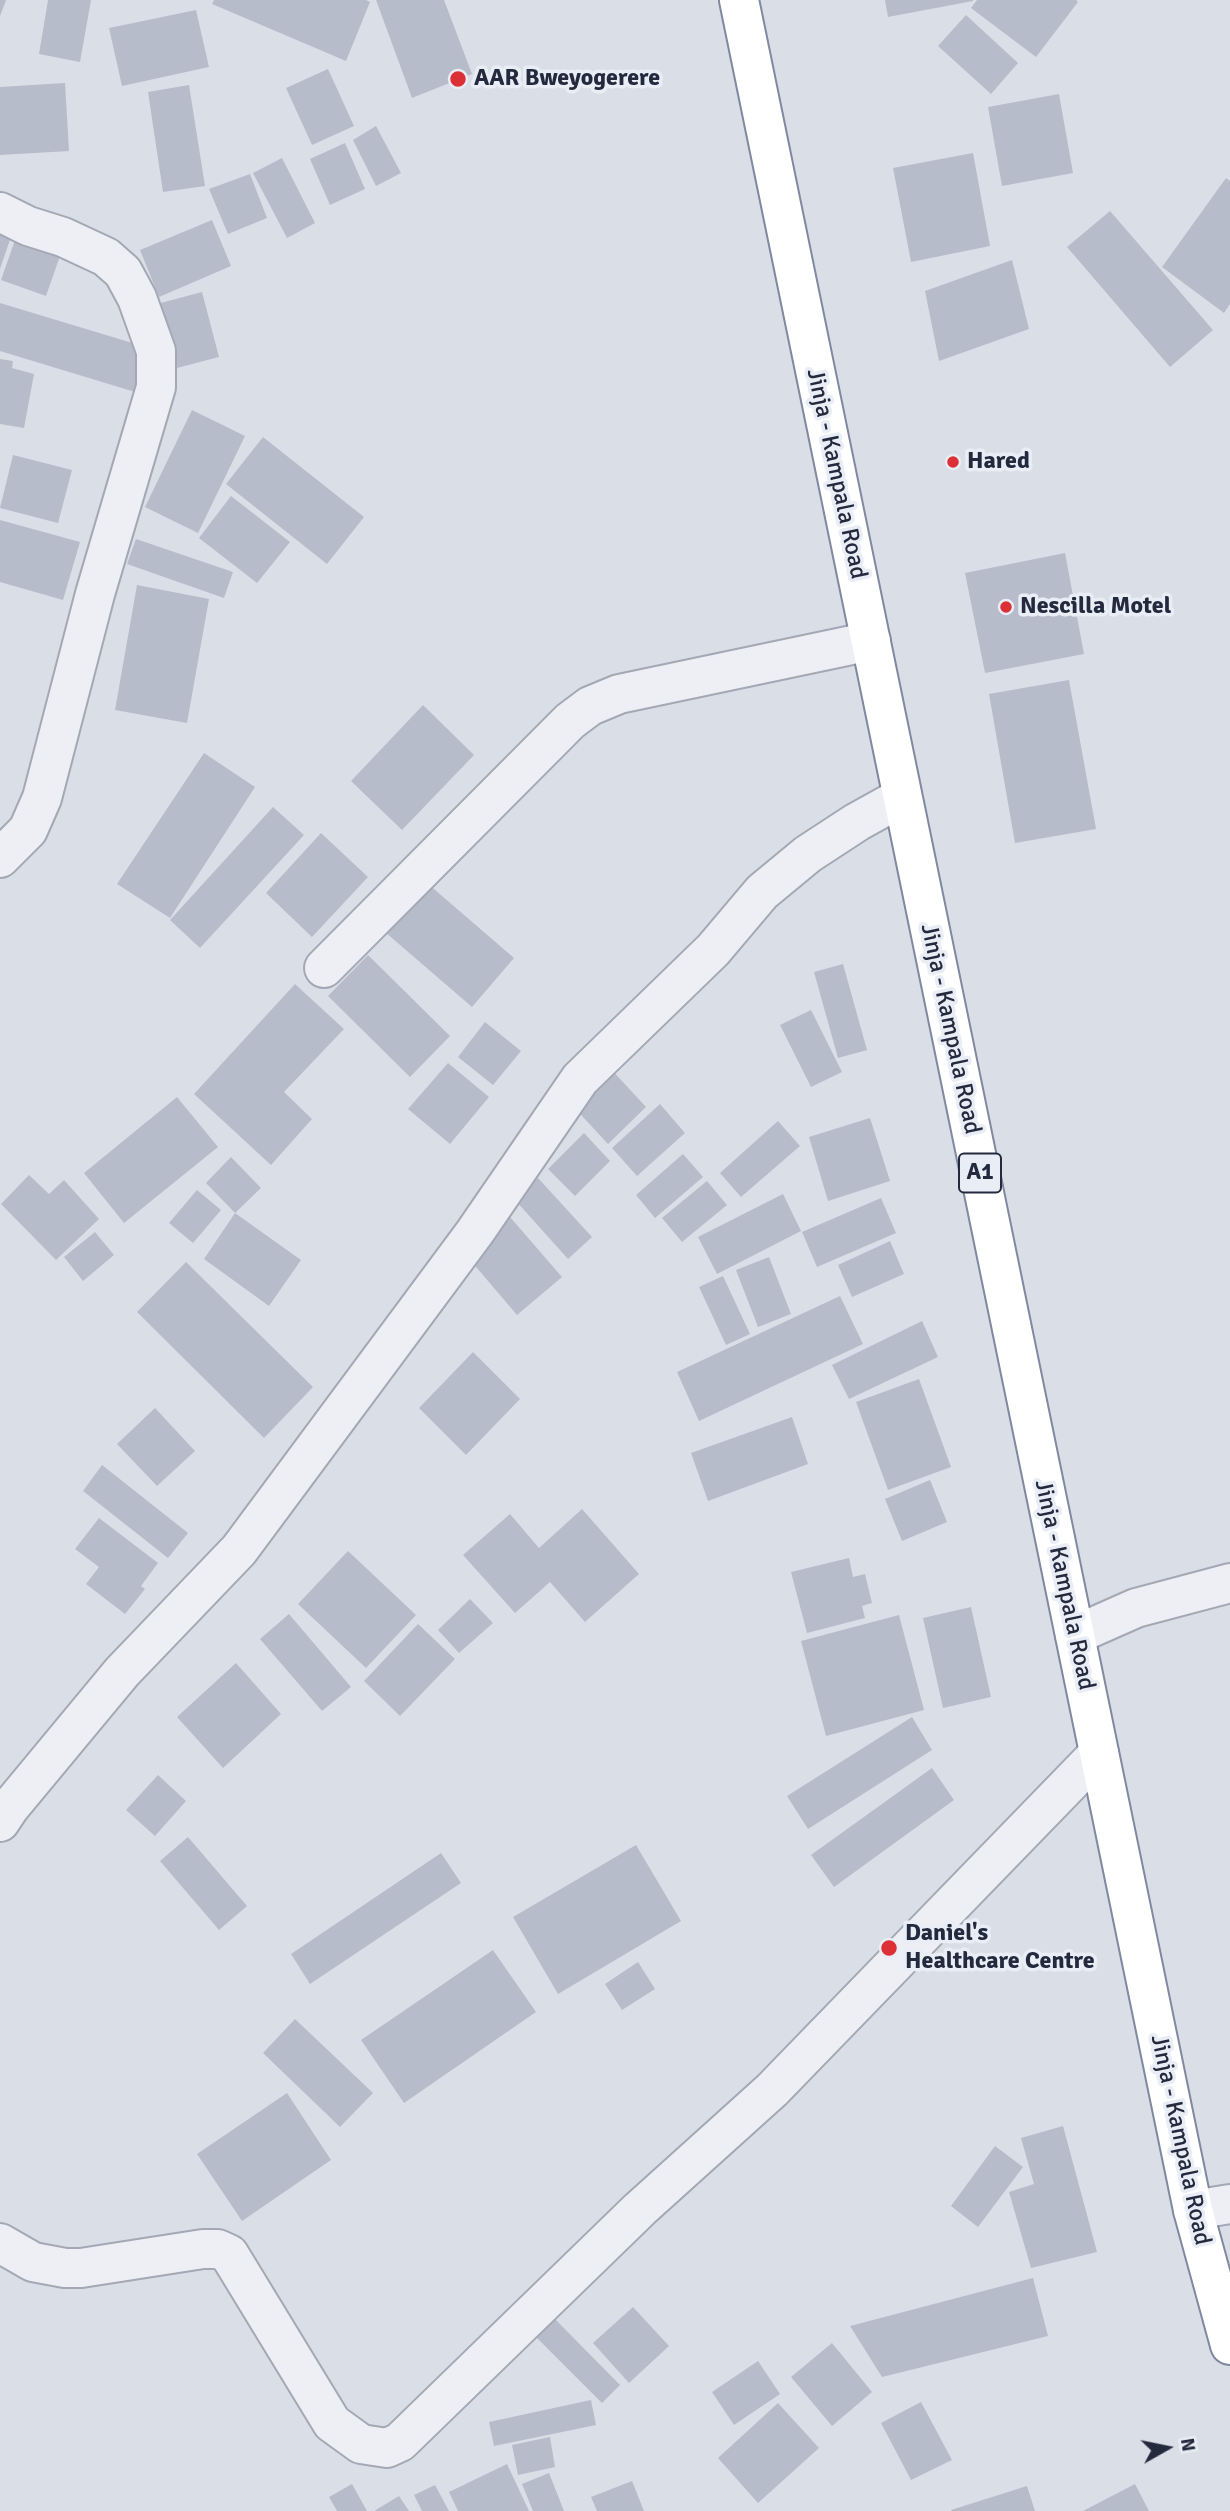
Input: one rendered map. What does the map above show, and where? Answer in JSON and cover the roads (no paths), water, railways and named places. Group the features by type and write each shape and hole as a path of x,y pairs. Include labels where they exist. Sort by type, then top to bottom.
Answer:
{"highway":[{"name":"Jinja - Kampala Road","path":"739,0 1193,2210 1230,2345"}],"street":[{"path":"0,212 106,257 123,272 137,299 156,351 156,387 95,594 42,798 28,831 0,858"},
{"path":"324,968 570,721 590,706 619,694 871,641"},
{"path":"0,1822 122,1672 239,1549 475,1232 580,1079 713,950 762,892 808,854 902,797"},
{"path":"1075,1635 1136,1608 1230,1583"},
{"path":"0,2243 33,2262 65,2268 81,2268 203,2249 218,2249 229,2254 332,2423 361,2444 387,2448 400,2442 640,2209 772,2090 1099,1753"},
{"path":"1193,2210 1230,2204"}],"place":[{"name":"AAR Bweyogerere","path":"458,79"},
{"name":"Hared","path":"953,462"},
{"name":"Nescilla Motel","path":"1006,607"},
{"name":"Daniel's Healthcare Centre","path":"889,1948"}]}
